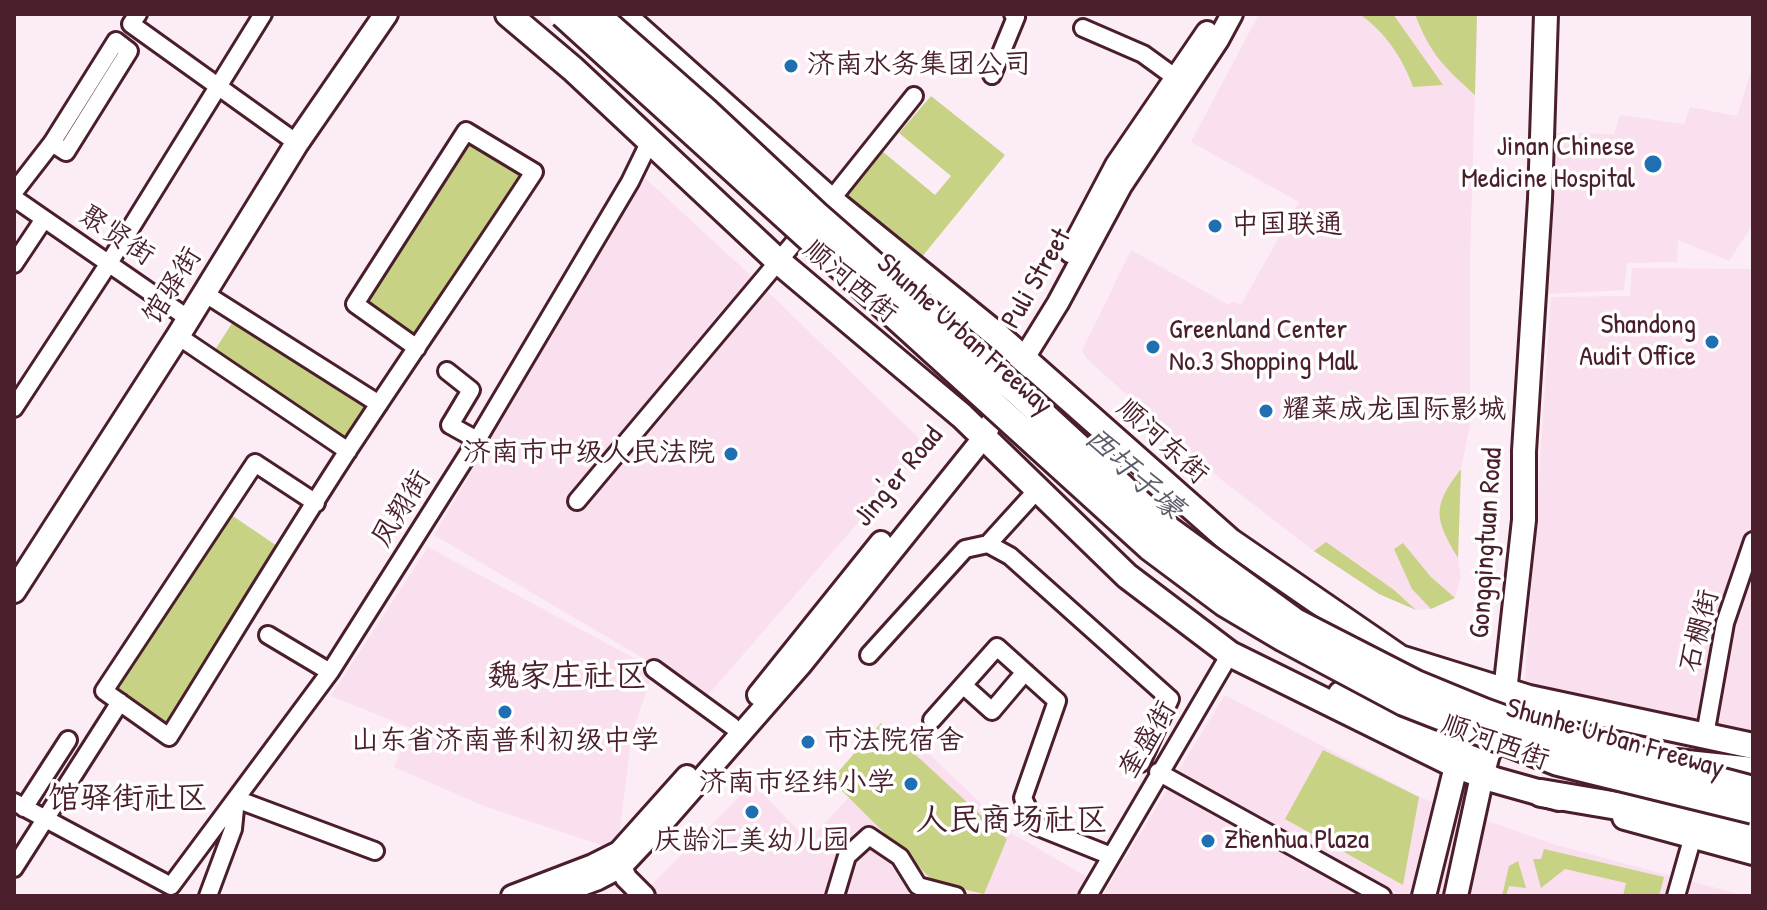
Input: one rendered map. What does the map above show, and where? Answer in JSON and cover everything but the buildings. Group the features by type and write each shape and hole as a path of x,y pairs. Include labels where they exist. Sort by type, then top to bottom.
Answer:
{"highway":[{"name":"Shunhe Urban Freeway","path":"563,14 812,214 1017,391 1167,529 1295,622 1416,684 1484,712 1553,737 1753,790"},
{"name":"Shunhe Urban Freeway","path":"595,14 705,111 1150,547 1225,603 1404,702 1475,732 1558,762 1753,810"},
{"path":"812,214 928,301 1177,519 1310,617 1365,647 1400,658"},
{"path":"812,214 844,284 925,363 1132,553 1223,622 1282,657 1387,711"},
{"path":"1630,759 1753,771"},
{"path":"1541,793 1718,823 1753,832"}],"main road":[{"name":"馆驿街","path":"14,591 297,143 386,14"},
{"name":"顺河西街","path":"508,14 573,69 778,261 984,437 1127,576 1230,654 1463,736"},
{"name":"顺河东街","path":"621,14 812,214 1024,358 1230,541 1400,658 1479,683 1502,702 1705,735 1753,746"},
{"name":"Gongqingtuan Road","path":"1456,896 1502,702 1524,520 1524,451 1540,199 1546,14"},
{"name":"顺河西街","path":"1230,654 1463,736 1487,758 1541,793 1753,852"},
{"path":"1424,896 1479,683"}],"street":[{"path":"138,14 131,24 297,143"},
{"path":"14,408 109,263 263,14"},
{"path":"573,69 621,14"},
{"path":"992,75 1016,17 1013,14"},
{"name":"Puli Street","path":"1024,358 1032,325 1109,178 1217,14"},
{"name":"Puli Street","path":"1024,358 1053,312 1121,186 1232,14"},
{"path":"1083,28 1143,54 1176,78"},
{"path":"14,195 52,143 116,41 129,51 66,152 52,143"},
{"path":"577,501 800,236 812,214 914,96"},
{"path":"316,503 255,463 104,691 169,737 316,503 348,451 417,348 534,172 466,131 355,304 417,348"},
{"name":"凤翔街","path":"46,820 171,886 330,672 477,440 630,182 650,141"},
{"name":"聚贤街","path":"14,195 109,263 183,327 348,451"},
{"path":"14,264 44,219"},
{"path":"204,293 379,404"},
{"path":"984,437 1024,358"},
{"path":"447,371 471,390 450,425 477,440"},
{"name":"Jing'er Road","path":"512,896 619,852 732,726 957,448 972,437 984,437"},
{"name":"Jing'er Road","path":"552,896 621,867 800,666 984,437"},
{"path":"869,655 965,549 988,544 1038,489"},
{"path":"988,544 1010,556 1170,699 1141,763"},
{"name":"石棚街","path":"1705,735 1725,623 1752,544"},
{"path":"268,635 330,672"},
{"path":"932,720 963,685 991,641 1057,701 1023,798 1036,826 1111,856"},
{"name":"奎盛街","path":"1088,896 1230,654"},
{"path":"654,669 732,726"},
{"path":"963,685 992,711 1025,672"},
{"path":"14,868 120,702"},
{"path":"46,820 19,805 68,740"},
{"path":"1158,772 1382,896"},
{"path":"208,896 233,829 236,799 375,851"},
{"path":"835,896 847,856 869,836 900,857 918,886 949,895"},
{"path":"1676,896 1693,836"},
{"path":"621,867 626,878 644,896"}],"shaded area":[{"path":"1259,14 1477,14 1470,260 1470,425 1461,469 1458,558 1461,577 1455,598 1431,609 1416,610 1379,594 1314,551 1223,481 1087,359 1082,351 1131,250 1229,305 1232,301 1241,305 1299,202 1191,142"},
{"name":"Jinan Chinese Medicine Hospital","path":"1753,65 1753,224 1729,261 1678,240 1677,262 1627,263 1624,290 1547,294 1554,133 1614,134 1620,115 1684,124 1690,107 1737,116"},
{"name":"济南市中级人民法院","path":"645,178 926,445 707,696 434,535"},
{"path":"1632,268 1753,269 1753,526 1749,536 1753,537 1753,735 1525,682 1551,297 1630,296"},
{"name":"山东省济南普利初级中学","path":"428,547 654,669 632,734 619,836 607,847 484,806 394,767 411,728 331,696"},
{"path":"1225,695 1422,798 1556,845 1746,896 1102,896"},
{"name":"济南市经纬小学","path":"908,734 1013,834 1089,878 1076,896 660,896 650,886 753,783 808,841"}],"green space":[{"path":"1359,14 1393,14 1443,85 1413,87 1392,46"},
{"path":"1415,14 1477,14 1475,95 1439,59 1426,40"},
{"path":"931,96 1005,155 921,258 844,196 882,151 935,195 951,176 899,133"},
{"path":"467,143 524,177 415,339 367,302"},
{"path":"236,317 368,406 345,439 213,353"},
{"path":"1461,469 1458,558 1444,532 1440,512 1445,493"},
{"path":"230,514 280,548 167,729 112,689"},
{"path":"1326,542 1394,590 1416,610 1379,594 1314,551"},
{"path":"1403,543 1431,577 1455,598 1431,609 1412,589 1394,549"},
{"path":"881,723 1007,839 984,894 934,882 831,780"},
{"path":"1323,750 1419,797 1403,885 1285,819"},
{"path":"1544,849 1664,877 1659,896 1623,896 1626,883 1565,869 1541,888 1533,859 1541,859"},
{"path":"1518,861 1526,888 1509,886 1506,896 1502,896 1509,866"}],"place":[{"name":"济南水务集团公司","path":"791,66"},
{"name":"Jinan Chinese Medicine Hospital","path":"1653,164"},
{"name":"中国联通","path":"1215,226"},
{"name":"Shandong Audit Office","path":"1712,342"},
{"name":"Greenland Center No.3 Shopping Mall","path":"1153,347"},
{"name":"耀莱成龙国际影城","path":"1266,411"},
{"name":"济南市中级人民法院","path":"731,454"},
{"name":"山东省济南普利初级中学","path":"505,712"},
{"name":"市法院宿舍","path":"808,742"},
{"name":"济南市经纬小学","path":"911,784"},
{"name":"庆龄汇美幼儿园","path":"752,812"},
{"name":"Zhenhua Plaza","path":"1208,841"}],"district":[{"name":"魏家庄社区","path":"567,677"},
{"name":"馆驿街社区","path":"128,799"},
{"name":"人民商场社区","path":"1012,821"}],"water label":[{"name":"西圩子壕","path":"1133,474"}]}
